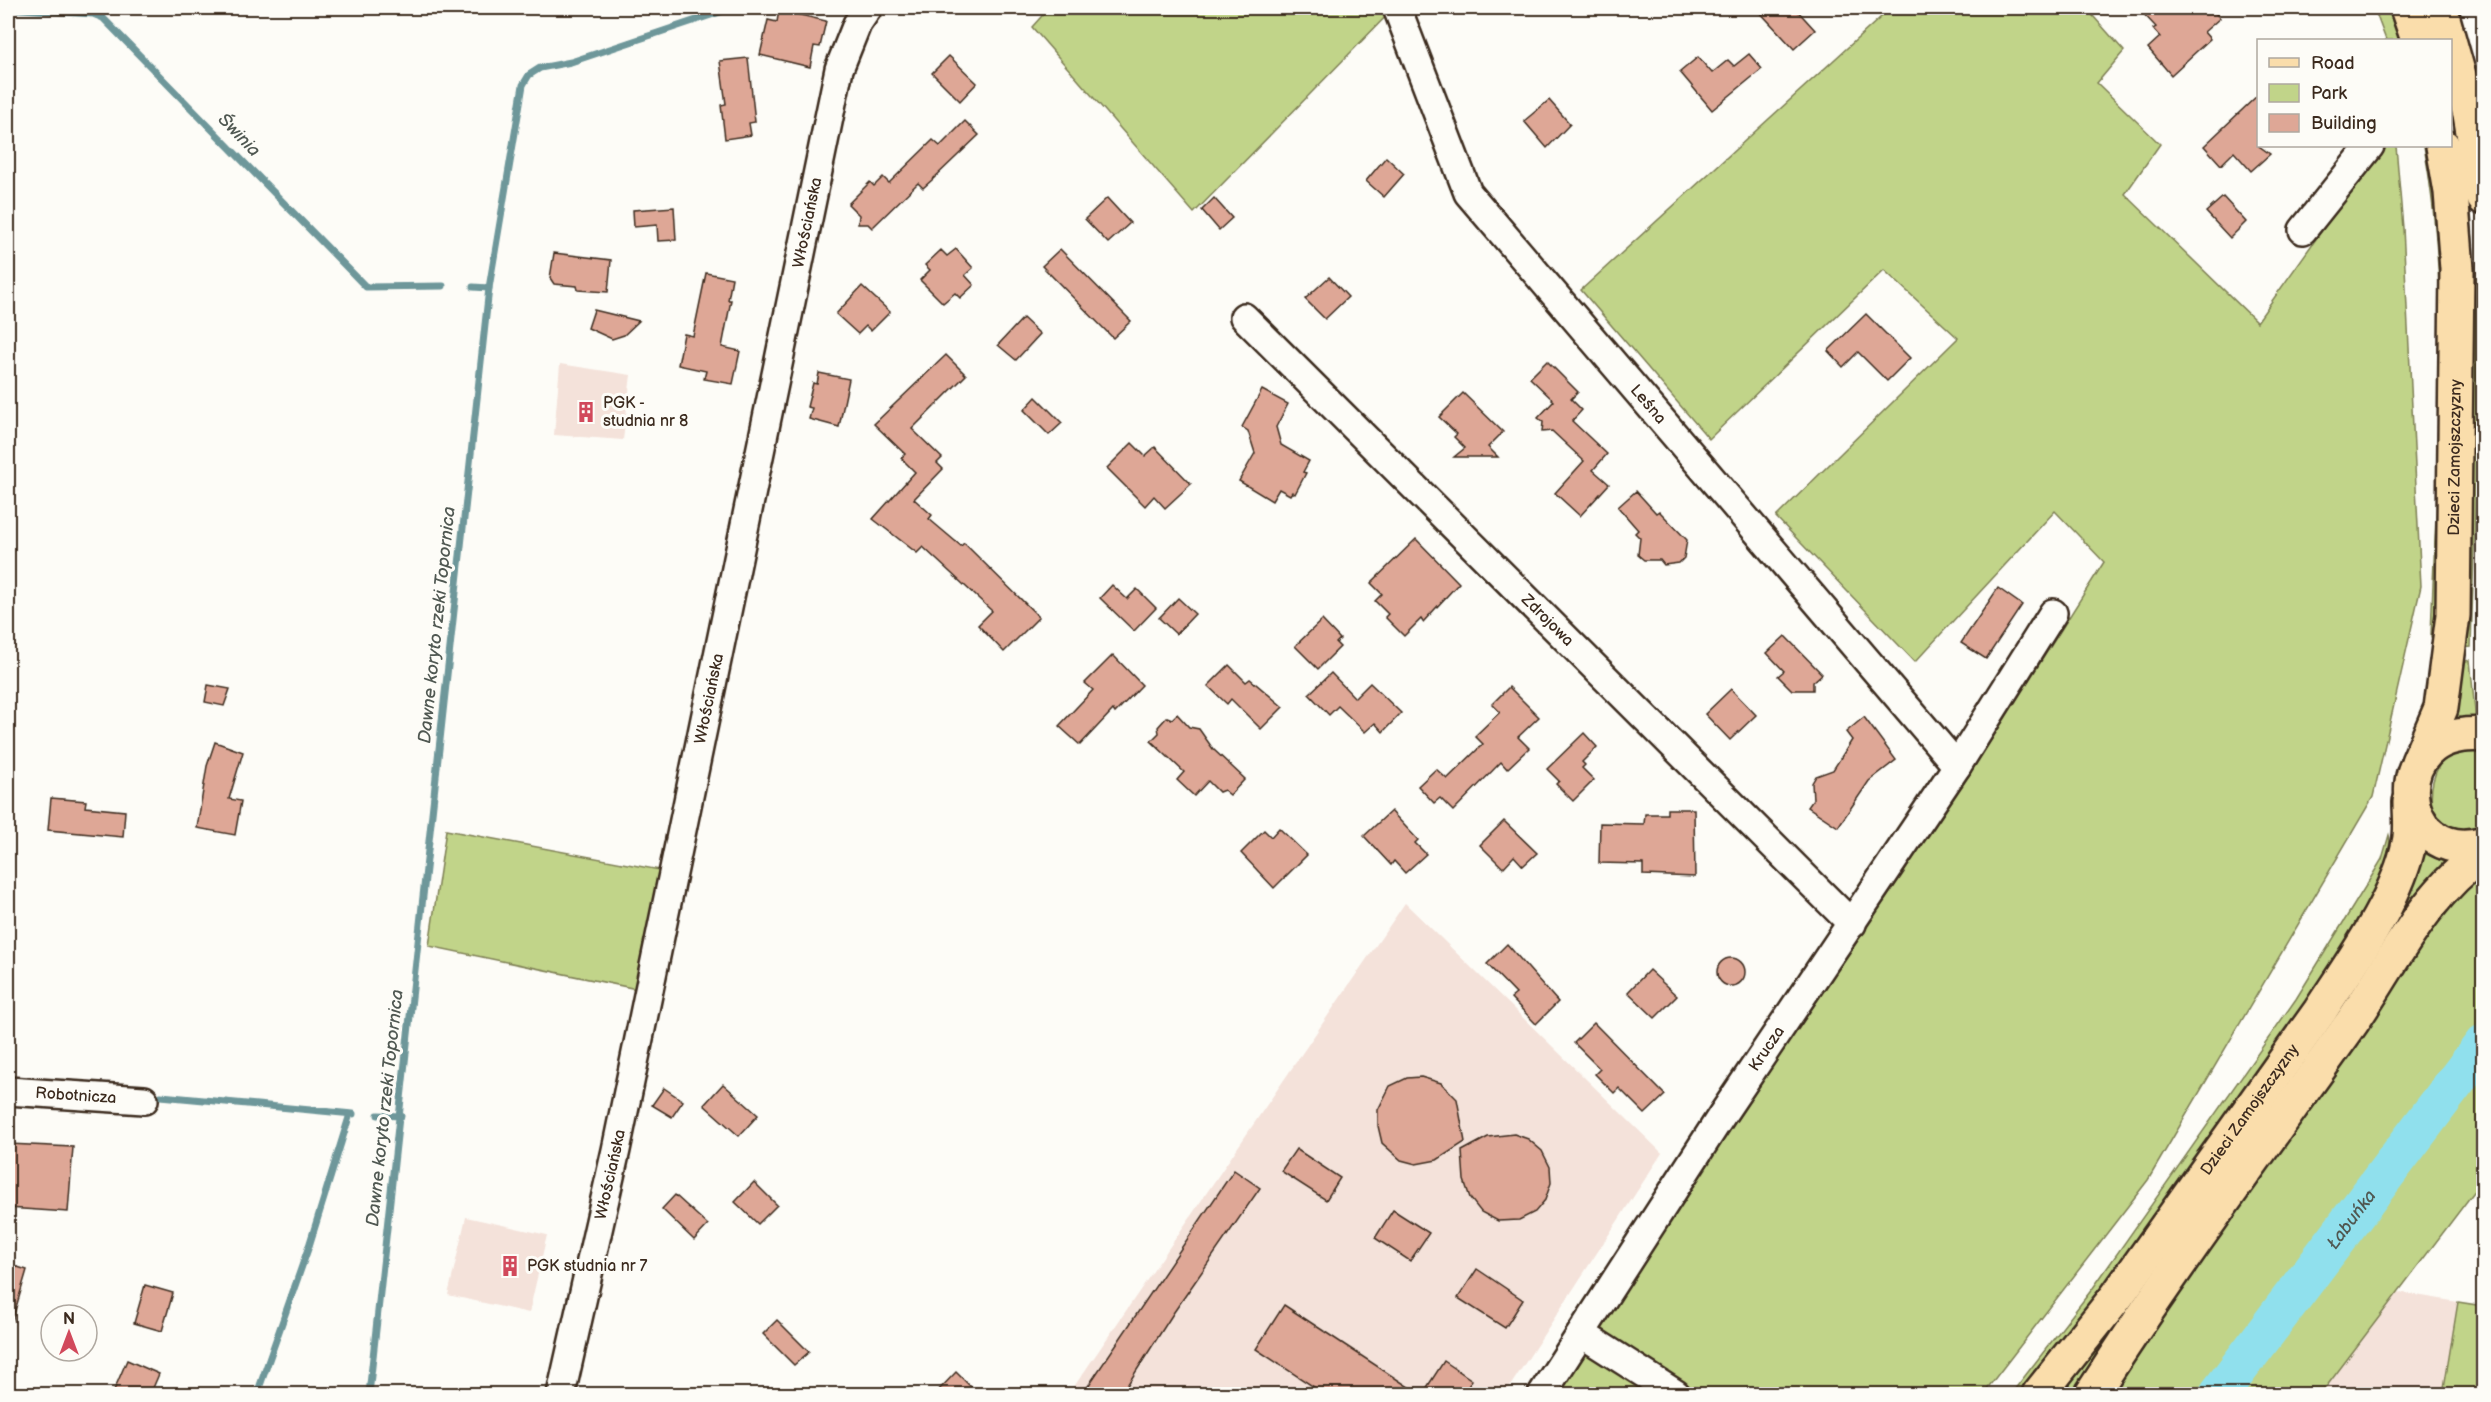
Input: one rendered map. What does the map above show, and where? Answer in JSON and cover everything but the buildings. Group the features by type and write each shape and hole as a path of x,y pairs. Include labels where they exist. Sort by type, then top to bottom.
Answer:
{"main road":[{"path":"2407,8 2418,39"},
{"path":"2440,8 2449,39"},
{"path":"2452,50 2470,114 2484,198"},
{"name":"Dzieci Zamojszczyzny","path":"2039,1395 2117,1296 2320,1011 2352,962 2384,906 2405,858 2411,831 2410,802 2418,762 2441,708 2452,615 2457,269 2451,192 2443,147"},
{"path":"2418,762 2440,742 2470,734 2484,735"},
{"path":"2410,802 2420,823 2440,840 2465,846 2484,843"},
{"name":"Dzieci Zamojszczyzny","path":"2092,1395 2146,1309 2350,1026 2416,922 2456,876 2484,853"}],"street":[{"name":"Włościańska","path":"561,1395 616,1150 839,69 857,24 868,8"},
{"name":"Leśna","path":"1397,8 1468,192 1957,766"},
{"path":"2303,230 2369,147"},
{"name":"Zdrojowa","path":"1244,316 1852,924"},
{"name":"Krucza","path":"1542,1395 1722,1115 1957,766 2053,613"},
{"name":"Robotnicza","path":"8,1091 144,1100"},
{"path":"1582,1335 1677,1395"}],"shaded area":[{"path":"560,364 631,375 623,440 554,435"},
{"path":"1405,903 1662,1153 1505,1394 1069,1394"},
{"path":"466,1217 547,1235 529,1313 448,1295"},
{"path":"2398,1292 2458,1302 2443,1394 2323,1392"}],"green space":[{"path":"1049,8 1394,8 1194,213 1032,27"},
{"path":"1891,8 2086,8 2124,51 2097,83 2160,144 2125,194 2257,322 2381,147 2396,147 2403,228 2421,586 2373,797 2148,1180 1983,1394 1552,1394 1964,783 2104,562 2055,511 1915,662 1776,517 1958,338 1884,270 1709,439 1581,290"},
{"path":"2374,8 2391,8 2401,39 2386,39"},
{"path":"2452,92 2463,151 2471,221 2478,363 2471,647 2463,648 2463,177 2452,117"},
{"path":"2424,147 2429,147 2437,207 2444,331 2443,455 2436,641 2431,637 2439,453 2440,329 2433,206"},
{"path":"2470,660 2476,722 2450,726 2462,662"},
{"path":"2483,746 2483,827 2453,833 2433,815 2431,798 2435,773 2444,759 2454,751"},
{"path":"446,830 660,870 637,989 429,946"},
{"path":"2389,835 2380,875 2347,940 2296,1021 2169,1201 2024,1394 2011,1394 2093,1288 2296,999 2382,859"},
{"path":"2424,853 2448,864 2074,1394 2056,1394 2390,927"},
{"path":"2483,873 2483,1180 2323,1391 2340,1394 2109,1394 2452,902 2476,877"},
{"path":"2458,1302 2483,1306 2483,1394 2443,1394"}],"waterway":[{"name":"Świnia","path":"8,8 93,14 103,18 366,287 443,286"},
{"name":"Dawne koryto rzeki Topornica","path":"369,1394 489,288 523,85 529,75 540,68 571,62 732,8"},
{"name":"Świnia","path":"473,287 489,288"},
{"name":"Łabuńka","path":"2219,1394 2484,1044"},
{"path":"161,1096 353,1114"},
{"path":"257,1394 309,1246 350,1114"},
{"path":"378,1115 401,1116"}],"place":[{"name":"PGK - studnia nr 8","path":"586,412"},
{"name":"PGK studnia nr 7","path":"510,1266"}]}
